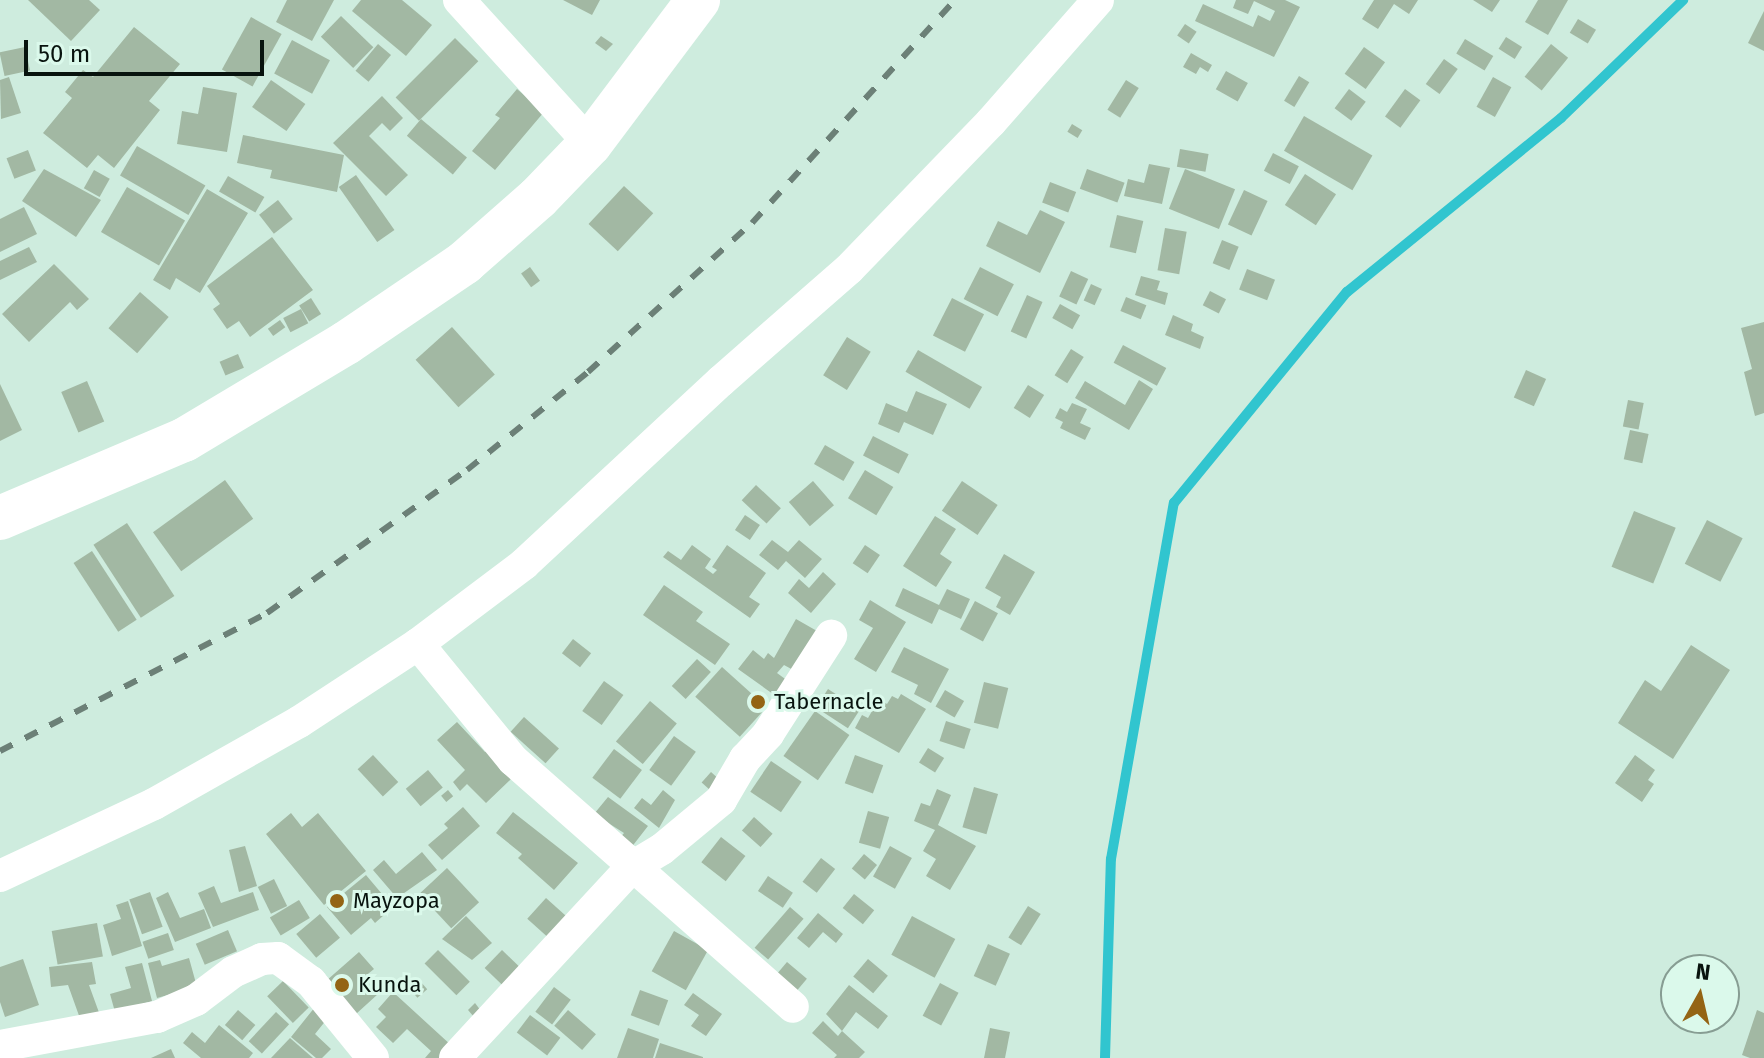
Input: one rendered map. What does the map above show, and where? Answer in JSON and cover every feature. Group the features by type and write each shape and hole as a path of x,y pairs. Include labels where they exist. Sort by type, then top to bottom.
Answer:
{"street":[{"path":"459,0 590,144"},
{"path":"0,518 184,440 346,343 464,263 538,198 590,144 698,0"},
{"path":"0,876 154,804 299,722 418,644 524,564 721,381 849,269 991,122 1098,0"},
{"path":"455,1058 632,867 662,849 721,800 745,759 768,734 831,636"},
{"path":"418,644 513,760 793,1007"},
{"path":"0,1046 157,1017 196,1000 233,972 262,959 278,958 311,982 373,1058"}],"building":[{"path":"28,0 89,0 100,10 71,41"},
{"path":"287,0 334,0 312,41 276,22"},
{"path":"361,0 402,0 432,25 406,56 352,11"},
{"path":"563,0 600,0 592,15"},
{"path":"1236,0 1285,0 1300,7 1274,57 1195,21 1203,4 1253,27 1258,15 1270,21 1275,11 1254,1 1248,14 1233,8"},
{"path":"1374,0 1418,0 1409,14 1394,4 1378,29 1362,19"},
{"path":"1473,0 1500,0 1492,12"},
{"path":"1538,0 1568,0 1548,35 1525,22"},
{"path":"1764,11 1764,51 1748,43"},
{"path":"341,16 373,47 353,68 321,37"},
{"path":"251,17 282,34 253,86 222,69"},
{"path":"1578,19 1596,30 1588,44 1570,33"},
{"path":"1185,24 1197,32 1189,43 1177,36"},
{"path":"134,27 180,64 149,101 160,110 114,168 98,155 87,168 43,133 72,98 65,92 83,70 93,77"},
{"path":"601,36 613,44 606,51 595,43"},
{"path":"1506,37 1522,47 1515,59 1499,49"},
{"path":"455,38 478,61 419,121 396,97"},
{"path":"1465,39 1493,56 1485,71 1456,54"},
{"path":"292,40 330,60 312,94 274,74"},
{"path":"378,44 391,55 369,82 356,71"},
{"path":"1551,44 1568,58 1542,90 1525,77"},
{"path":"25,47 30,70 5,76 0,52"},
{"path":"1364,47 1385,62 1366,89 1345,74"},
{"path":"1191,53 1212,65 1208,72 1200,67 1196,74 1183,67"},
{"path":"1444,59 1458,69 1440,94 1426,84"},
{"path":"1226,71 1248,83 1238,101 1216,89"},
{"path":"1299,76 1309,82 1294,107 1284,101"},
{"path":"9,77 21,113 1,119 0,80"},
{"path":"1493,77 1511,87 1495,117 1477,107"},
{"path":"271,80 305,104 286,131 252,107"},
{"path":"1126,80 1139,88 1120,118 1107,110"},
{"path":"203,87 237,93 227,152 177,144 182,111 198,114"},
{"path":"517,89 544,112 495,170 472,151 500,118 495,115"},
{"path":"1349,89 1366,102 1351,121 1335,108"},
{"path":"1405,89 1420,100 1400,128 1385,117"},
{"path":"382,96 403,118 390,131 382,123 369,136 408,175 386,196 333,143"},
{"path":"1304,116 1372,156 1352,190 1284,151"},
{"path":"421,119 467,158 453,174 407,136"},
{"path":"1072,124 1082,130 1078,138 1067,132"},
{"path":"243,135 344,155 337,192 270,178 272,170 237,163"},
{"path":"137,146 205,186 188,215 120,175"},
{"path":"1180,149 1209,154 1205,172 1177,167"},
{"path":"28,150 36,171 14,179 7,158"},
{"path":"1273,153 1299,166 1290,184 1264,171"},
{"path":"1149,164 1170,168 1162,204 1124,196 1128,179 1144,183"},
{"path":"44,169 101,200 76,237 22,201"},
{"path":"1087,169 1125,183 1117,202 1080,189"},
{"path":"1185,169 1235,189 1219,229 1169,209"},
{"path":"94,170 110,179 100,197 84,188"},
{"path":"1305,174 1336,194 1316,225 1285,205"},
{"path":"356,175 394,230 377,242 339,187"},
{"path":"228,176 264,197 255,213 219,192"},
{"path":"1050,182 1076,192 1068,213 1042,203"},
{"path":"624,186 653,213 618,251 589,224"},
{"path":"127,187 185,220 159,266 101,232"},
{"path":"207,189 248,213 200,293 176,278 170,290 153,280"},
{"path":"1244,190 1268,201 1252,235 1228,224"},
{"path":"278,200 293,219 274,234 259,215"},
{"path":"24,207 37,234 0,252 0,219"},
{"path":"1040,210 1065,222 1040,273 986,246 998,221 1027,235"},
{"path":"1117,215 1143,221 1136,253 1110,247"},
{"path":"1165,228 1187,232 1179,274 1158,270"},
{"path":"272,237 313,290 250,337 239,321 227,329 213,309 220,304 207,286"},
{"path":"1222,240 1239,247 1229,270 1213,263"},
{"path":"29,247 37,262 0,280 0,261"},
{"path":"54,264 89,299 77,310 70,302 29,342 2,314"},
{"path":"530,267 540,281 531,287 521,273"},
{"path":"980,267 1014,284 998,316 964,299"},
{"path":"1247,269 1275,280 1267,300 1239,290"},
{"path":"1071,271 1088,279 1076,304 1059,296"},
{"path":"1141,276 1160,281 1157,290 1168,293 1165,305 1135,295"},
{"path":"1091,284 1102,289 1095,305 1084,300"},
{"path":"1210,291 1226,299 1219,313 1203,305"},
{"path":"140,292 169,317 137,353 109,328"},
{"path":"1027,295 1043,302 1026,338 1011,332"},
{"path":"1126,297 1146,305 1141,319 1120,311"},
{"path":"311,298 321,314 309,322 299,305"},
{"path":"952,298 984,314 965,352 933,335"},
{"path":"1060,304 1080,315 1072,329 1052,318"},
{"path":"301,309 308,323 290,332 283,318"},
{"path":"1173,315 1193,324 1191,331 1204,337 1200,349 1165,335"},
{"path":"280,320 285,327 273,336 268,329"},
{"path":"1764,322 1764,413 1755,416 1744,372 1752,369 1741,328"},
{"path":"452,327 495,375 458,407 416,360"},
{"path":"847,337 871,352 847,390 823,375"},
{"path":"1123,345 1166,368 1157,386 1114,363"},
{"path":"1071,349 1084,357 1067,383 1055,375"},
{"path":"918,350 982,387 970,409 906,372"},
{"path":"238,354 244,368 225,376 220,362"},
{"path":"1526,370 1546,379 1534,406 1514,397"},
{"path":"1139,380 1153,389 1129,430 1075,398 1085,381 1125,405"},
{"path":"87,381 104,422 78,432 61,392"},
{"path":"0,384 22,430 0,441"},
{"path":"1028,385 1044,395 1030,418 1014,408"},
{"path":"916,391 947,404 933,435 904,422 899,433 878,424 886,403 907,412"},
{"path":"1628,400 1644,403 1639,430 1623,427"},
{"path":"1072,403 1087,409 1080,423 1091,428 1085,440 1060,428 1063,422 1055,418 1060,408 1067,412"},
{"path":"1630,430 1649,434 1642,463 1624,459"},
{"path":"873,436 909,454 899,474 863,456"},
{"path":"825,445 854,462 843,481 814,464"},
{"path":"865,470 893,487 876,515 848,498"},
{"path":"225,480 253,519 181,571 153,532"},
{"path":"813,481 834,505 810,526 789,502"},
{"path":"962,481 998,505 978,535 942,511"},
{"path":"756,485 781,508 767,524 742,500"},
{"path":"1634,511 1676,528 1653,583 1612,567"},
{"path":"745,515 760,525 750,540 735,530"},
{"path":"935,516 956,529 940,554 952,562 936,587 903,566"},
{"path":"1707,520 1743,538 1720,582 1685,564"},
{"path":"127,523 174,596 141,618 93,545"},
{"path":"772,540 788,552 799,540 822,559 805,578 786,561 778,570 759,555"},
{"path":"692,545 711,559 705,568 713,574 717,570 712,567 727,545 766,573 749,597 760,604 750,618 663,557 668,551 681,560"},
{"path":"865,545 880,555 868,573 853,563"},
{"path":"92,551 137,620 118,632 74,563"},
{"path":"1004,554 1035,572 1010,615 996,607 1001,597 985,588"},
{"path":"823,572 836,584 811,613 788,593 799,579 809,588"},
{"path":"664,585 703,612 696,621 730,644 715,665 643,615"},
{"path":"903,588 939,605 947,589 970,599 961,619 939,609 932,624 895,606"},
{"path":"870,600 906,622 876,672 854,659 873,628 859,620"},
{"path":"975,601 998,613 983,641 960,629"},
{"path":"796,619 817,631 795,671 784,665 777,673 792,684 780,699 738,669 753,650 764,659 768,653 774,658"},
{"path":"573,639 591,653 580,667 562,653"},
{"path":"1691,645 1730,670 1673,759 1618,723 1645,680 1661,691"},
{"path":"904,647 949,669 931,703 914,694 918,685 891,672"},
{"path":"697,659 711,672 686,699 672,686"},
{"path":"722,667 767,707 740,737 695,697"},
{"path":"604,681 623,695 602,725 582,711"},
{"path":"984,682 1008,688 998,729 974,723"},
{"path":"828,689 860,710 848,728 816,707"},
{"path":"945,690 964,701 955,717 936,706"},
{"path":"901,694 926,709 899,753 855,728 862,715 868,718 879,699 887,704 892,696 898,699"},
{"path":"650,701 677,723 643,764 616,742"},
{"path":"815,711 849,735 818,780 783,756"},
{"path":"524,717 559,748 546,763 511,732"},
{"path":"946,721 971,729 964,749 940,741"},
{"path":"457,722 485,752 490,748 511,779 486,803 467,784 460,791 453,782 465,770 437,740"},
{"path":"674,736 696,752 671,786 649,770"},
{"path":"928,748 944,758 935,772 919,762"},
{"path":"614,749 642,770 620,799 592,778"},
{"path":"373,755 398,782 383,796 358,769"},
{"path":"855,755 883,765 873,793 845,783"},
{"path":"1635,755 1655,770 1648,780 1654,784 1642,802 1615,783"},
{"path":"771,761 802,782 781,812 750,792"},
{"path":"428,770 443,788 421,806 406,789"},
{"path":"711,772 722,782 713,792 702,782"},
{"path":"974,787 998,794 986,834 962,827"},
{"path":"937,789 951,795 938,825 976,846 950,890 926,876 936,859 923,851 935,830 914,821 921,803 930,806"},
{"path":"448,790 453,796 446,802 441,796"},
{"path":"663,790 675,800 659,828 634,808 642,798 651,805"},
{"path":"608,797 648,826 627,853 616,843 624,833 594,814"},
{"path":"463,807 480,826 442,860 428,845 448,828 444,824"},
{"path":"868,811 889,817 880,849 859,843"},
{"path":"513,812 578,863 554,890 518,858 522,854 496,833"},
{"path":"291,813 302,827 318,813 366,871 324,905 266,834"},
{"path":"754,817 773,834 761,847 742,830"},
{"path":"721,837 745,856 726,881 701,862"},
{"path":"245,846 257,886 239,892 229,850"},
{"path":"890,846 912,858 895,889 873,877"},
{"path":"422,852 437,870 397,898 373,870 384,860 396,874"},
{"path":"864,854 877,865 865,879 852,869"},
{"path":"821,858 835,869 817,893 803,882"},
{"path":"447,868 479,902 451,928 419,894"},
{"path":"366,875 393,907 375,923 371,918 351,935 327,907"},
{"path":"768,876 793,893 783,908 758,891"},
{"path":"274,879 287,906 271,914 258,887"},
{"path":"214,886 221,903 253,892 259,910 213,927 198,893"},
{"path":"150,892 163,927 142,934 129,900"},
{"path":"168,892 180,918 204,909 211,928 175,942 156,898"},
{"path":"854,894 874,910 863,924 843,908"},
{"path":"546,898 566,916 547,937 527,919"},
{"path":"299,900 310,918 281,936 270,918"},
{"path":"128,901 142,946 112,956 103,925 121,919 116,905"},
{"path":"1028,906 1041,914 1021,945 1008,937"},
{"path":"790,907 804,919 768,960 755,948"},
{"path":"818,913 843,934 836,943 823,932 809,948 797,938"},
{"path":"320,914 340,938 316,958 296,934"},
{"path":"466,916 492,943 472,960 442,939"},
{"path":"912,916 955,939 935,978 891,955"},
{"path":"97,923 103,956 58,964 52,931"},
{"path":"228,930 237,951 205,965 196,944"},
{"path":"674,931 708,950 686,990 652,971"},
{"path":"168,933 174,950 148,959 142,942"},
{"path":"988,944 1010,954 996,986 974,976"},
{"path":"438,950 470,982 456,995 425,963"},
{"path":"502,950 527,974 510,992 485,968"},
{"path":"359,952 374,969 363,978 378,994 356,1014 326,981"},
{"path":"189,958 197,987 157,998 148,963 160,960 162,966"},
{"path":"23,959 39,1005 5,1017 0,1002 0,967"},
{"path":"868,959 888,976 873,993 853,977"},
{"path":"92,962 96,984 89,985 101,1018 82,1024 68,985 51,987 49,967"},
{"path":"787,962 807,979 792,996 772,980"},
{"path":"142,963 152,1001 115,1012 110,994 131,988 125,967"},
{"path":"283,981 309,1008 293,1023 267,996"},
{"path":"420,981 427,989 417,998 410,990"},
{"path":"940,983 959,993 941,1026 923,1016"},
{"path":"849,985 888,1016 878,1029 856,1012 842,1031 826,1014"},
{"path":"554,987 571,1000 552,1024 535,1012"},
{"path":"640,990 668,1000 659,1026 631,1015"},
{"path":"393,992 452,1046 441,1058 425,1058 431,1051 407,1029 393,1043 376,1027 386,1017 378,1009"},
{"path":"693,993 722,1014 706,1036 691,1026 699,1015 684,1005"},
{"path":"475,1003 481,1011 474,1017 468,1010"},
{"path":"315,1007 327,1019 315,1034 331,1049 322,1058 316,1058 291,1037"},
{"path":"238,1010 255,1025 242,1040 225,1025"},
{"path":"568,1010 596,1034 582,1050 554,1026"},
{"path":"1757,1010 1764,1013 1764,1058 1750,1058 1742,1055"},
{"path":"276,1012 289,1024 262,1054 249,1041"},
{"path":"530,1015 560,1038 547,1055 517,1033"},
{"path":"823,1021 838,1036 842,1031 865,1052 859,1058 834,1058 837,1055 812,1033"},
{"path":"219,1025 253,1053 249,1058 201,1058 183,1043 192,1032 205,1043"},
{"path":"628,1028 659,1039 653,1058 617,1058"},
{"path":"990,1028 1010,1032 1005,1058 984,1058"},
{"path":"290,1038 313,1058 271,1058"},
{"path":"660,1043 703,1057 703,1058 655,1058"},
{"path":"171,1049 175,1058 151,1058"}],"waterway":[{"path":"1105,1058 1111,859 1174,503 1347,292 1561,118 1683,0"}],"railway":[{"path":"0,751 267,613 467,470 588,372 752,223 955,0"}],"place":[{"name":"Tabernacle","path":"758,702"},
{"name":"Mayzopa","path":"337,901"},
{"name":"Kunda","path":"342,985"}]}
